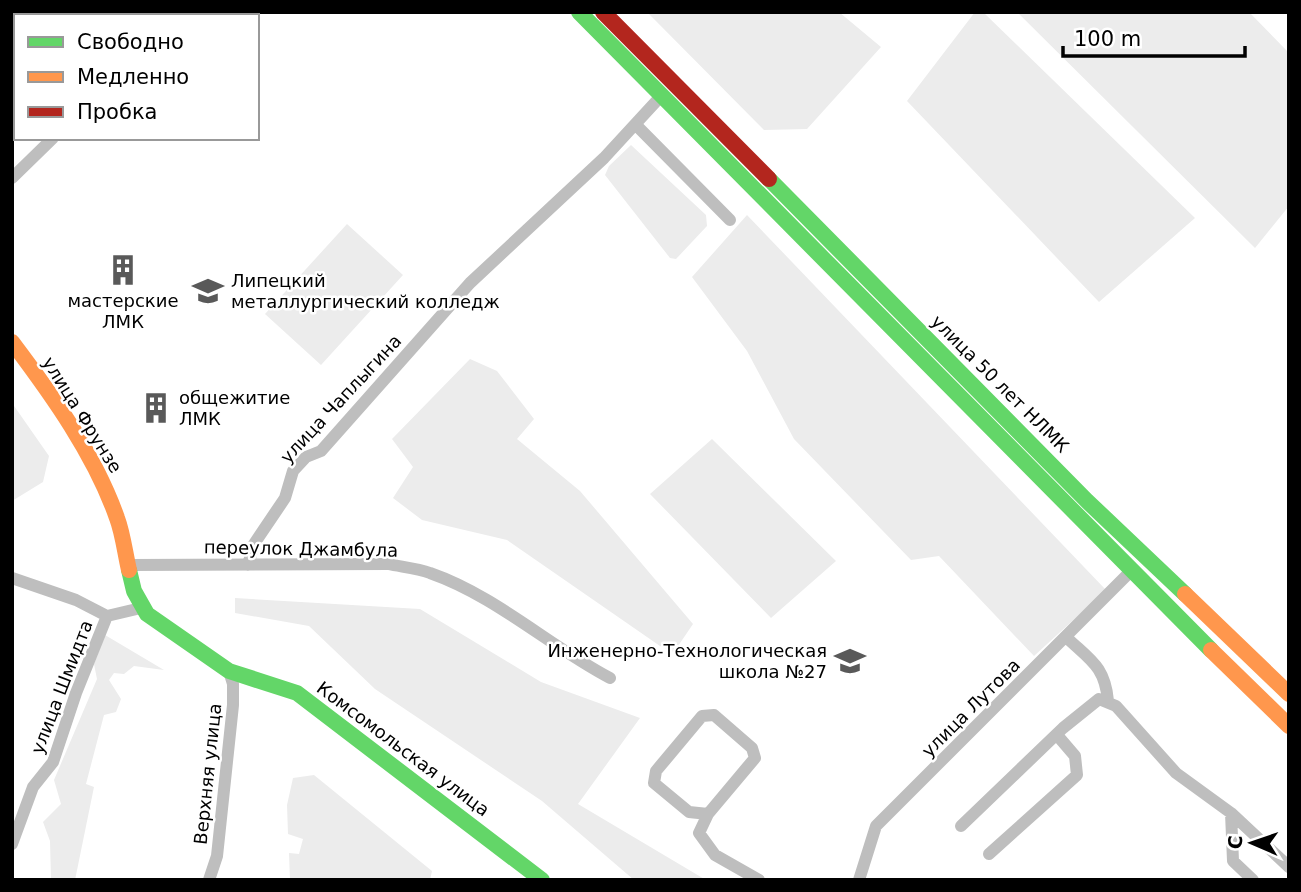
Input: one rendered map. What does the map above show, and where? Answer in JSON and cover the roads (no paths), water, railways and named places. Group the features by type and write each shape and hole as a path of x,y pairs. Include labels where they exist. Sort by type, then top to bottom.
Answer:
{"main road":[{"path":"579,12 1110,553 1289,726"},
{"name":"улица 50 лет НЛМК","path":"603,12 1087,501 1284,689"},
{"path":"662,95 668,89 688,97"},
{"name":"улица Фрунзе","path":"12,342 48,390 91,460 118,520 134,591 141,608"},
{"path":"141,608 229,671"},
{"name":"Комсомольская улица","path":"229,671 297,693 542,880"},
{"path":"1242,683 1284,689"}],"street":[{"name":"улица Чаплыгина","path":"248,565 254,544 285,498 293,471 306,457 321,451 470,283 636,125 662,95"},
{"path":"636,125 730,220"},
{"path":"12,178 51,140"},
{"name":"переулок Джамбула","path":"130,565 388,564 430,573 498,606 581,663 610,678"},
{"name":"улица Лутова","path":"859,880 876,825 1130,572"},
{"path":"12,578 76,600 107,616 141,608"},
{"name":"улица Шмидта","path":"12,844 33,787 53,762 76,693 107,616"},
{"path":"1066,637 1106,679 1108,701"},
{"name":"Верхняя улица","path":"209,880 217,856 233,705 233,684 229,671"},
{"path":"961,826 1099,699 1116,706 1176,773 1231,813 1289,867"},
{"path":"708,814 689,812 654,783 656,771 702,716 714,715 752,748 755,758 708,814 699,833 715,855 759,880"},
{"path":"989,854 1077,775 1076,757 1057,735"},
{"path":"1231,813 1233,861 1252,880"}],"place":[{"name":"мастерские ЛМК","path":"123,270"},
{"name":"Липецкий металлургический колледж","path":"208,291"},
{"name":"общежитие ЛМК","path":"156,408"},
{"name":"Инженерно-Технологическая школа №27","path":"850,661"}]}
